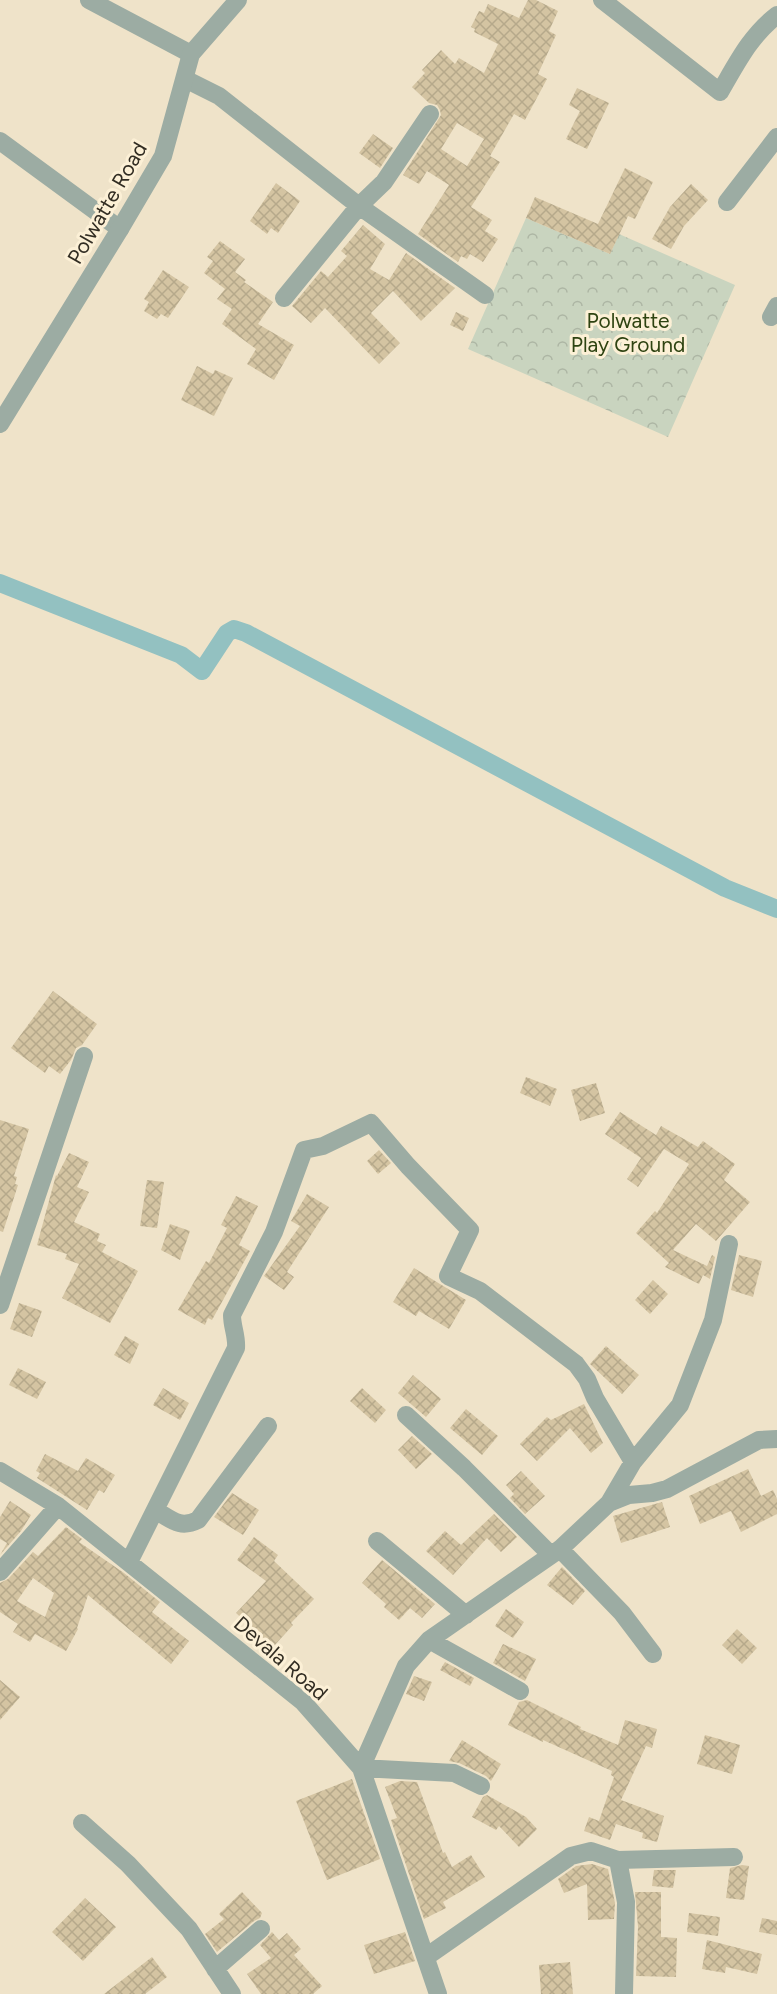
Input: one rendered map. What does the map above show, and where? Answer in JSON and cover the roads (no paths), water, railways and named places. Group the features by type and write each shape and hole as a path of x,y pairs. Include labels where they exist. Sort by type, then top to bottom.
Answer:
{"street":[{"path":"89,0 191,54"},
{"name":"Polwatte Road","path":"0,424 163,156 191,54 238,0"},
{"path":"602,0 720,92 761,27 777,15"},
{"path":"185,79 219,96 359,206 485,295"},
{"path":"284,298 359,206 384,182 430,114"},
{"path":"727,202 777,137"},
{"path":"0,141 120,229"},
{"path":"0,1305 84,1056"},
{"path":"129,1562 236,1348 237,1336 232,1326 232,1315 274,1232 304,1150 323,1146 371,1123 408,1166 470,1230 448,1276 480,1291 576,1364 587,1378 595,1398 633,1462"},
{"path":"481,1786 454,1773 361,1768 406,1666 429,1640 556,1552 609,1503 633,1462 680,1405 713,1320 729,1244"},
{"path":"406,1415 622,1613 653,1654"},
{"path":"155,1510 179,1524 189,1525 198,1520 268,1426"},
{"path":"609,1503 629,1495 667,1489 759,1440 777,1439"},
{"name":"Devala Road","path":"0,1471 58,1506 303,1702 361,1768 438,1994"},
{"path":"0,1572 58,1506"},
{"path":"377,1541 466,1615"},
{"path":"429,1640 520,1691"},
{"path":"82,1823 128,1864 189,1929 232,1994"},
{"path":"426,1956 572,1856 591,1851 618,1860 734,1857"},
{"path":"618,1860 626,1902 624,1994"},
{"path":"215,1969 261,1929"}],"waterway":[{"path":"0,583 181,655 202,671 227,633 234,629 246,633 725,888 777,909"}],"park label":[{"name":"Polwatte Play Ground","path":"628,332"}]}
